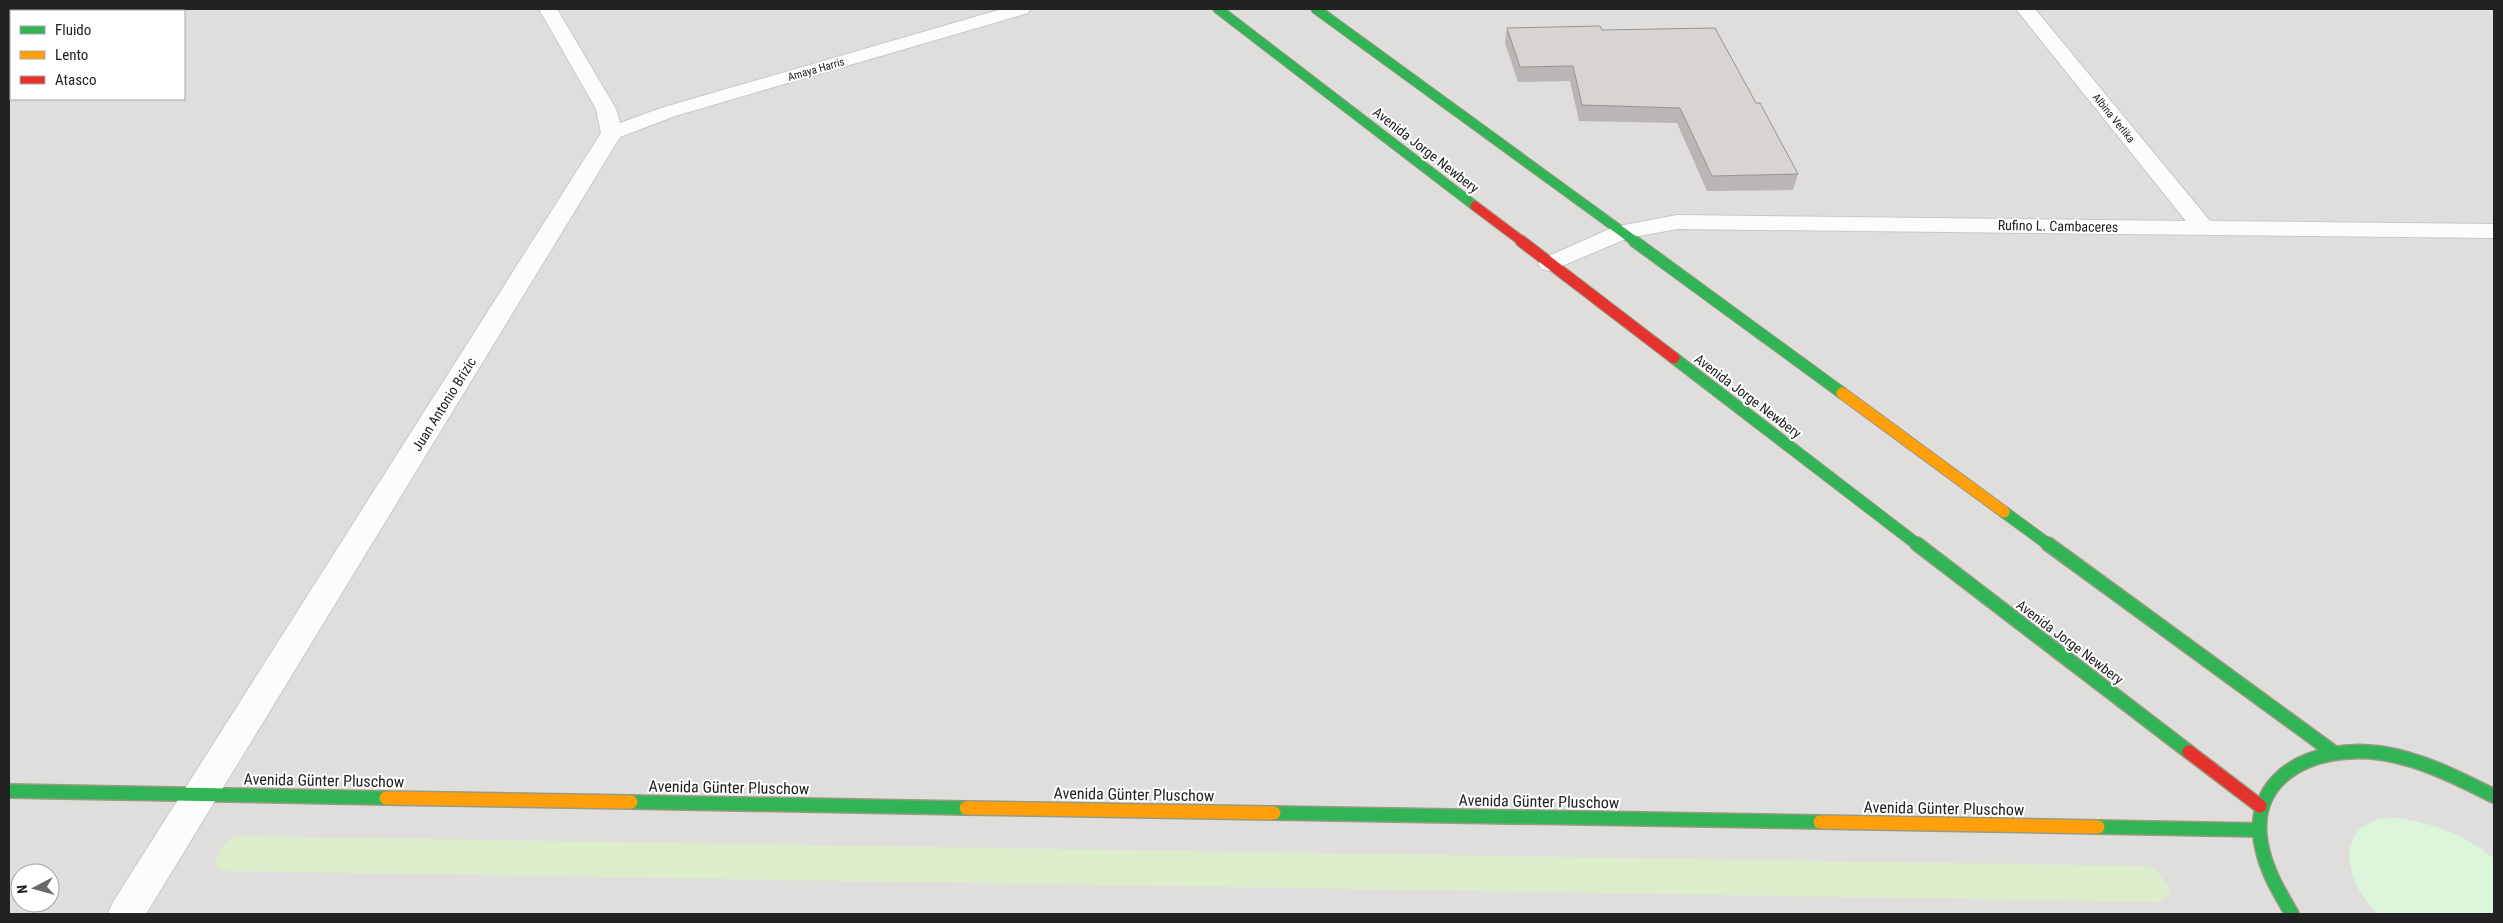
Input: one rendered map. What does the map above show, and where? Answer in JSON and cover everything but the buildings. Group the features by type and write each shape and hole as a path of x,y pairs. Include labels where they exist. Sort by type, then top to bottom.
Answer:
{"street":[{"path":"548,9 606,109 612,133"},
{"name":"Amaya Harris","path":"612,133 668,112 1021,9"},
{"name":"Avenida Jorge Newbery","path":"1218,9 2260,806"},
{"path":"1316,9 2333,752"},
{"name":"Albina Verlika","path":"2025,9 2203,227"},
{"name":"Juan Antonio Brizic","path":"126,914 612,133"},
{"name":"Rufino L. Cambaceres","path":"1550,264 1622,232 1677,222 2494,231"},
{"path":"2292,914 2272,883 2262,855 2259,830 2260,806 2274,780 2299,761 2333,752 2364,752 2406,760 2451,774 2494,796"},
{"name":"Avenida Günter Pluschow","path":"9,791 2259,830"}],"shaded area":[{"path":"9,9 2494,9 2494,914 9,914"}],"green space":[{"path":"2399,818 2450,832 2473,843 2494,859 2494,914 2376,913 2362,895 2354,878 2351,868 2350,848 2358,831 2366,825 2379,819"},
{"path":"237,836 2145,866 2156,869 2169,888 2169,895 2159,902 223,871 215,867 221,848"}],"traffic: fast":[{"path":"1218,9 1475,206"},
{"path":"1316,9 1842,393"},
{"path":"1674,358 2189,752"},
{"path":"2004,512 2333,752"},
{"path":"2292,914 2274,884 2263,855 2260,827 2264,802 2276,781 2296,765 2324,755 2362,752 2379,753 2430,766 2494,796"},
{"path":"9,791 386,798"},
{"path":"631,802 966,808"},
{"path":"1274,813 1820,822"},
{"path":"2098,827 2259,830"}],"traffic: slow":[{"path":"1842,393 2004,512"},
{"path":"386,798 631,802"},
{"path":"966,808 1274,813"},
{"path":"1820,822 2098,827"}],"traffic: jam":[{"path":"1475,206 1674,358"},
{"path":"2189,752 2260,806"}]}
